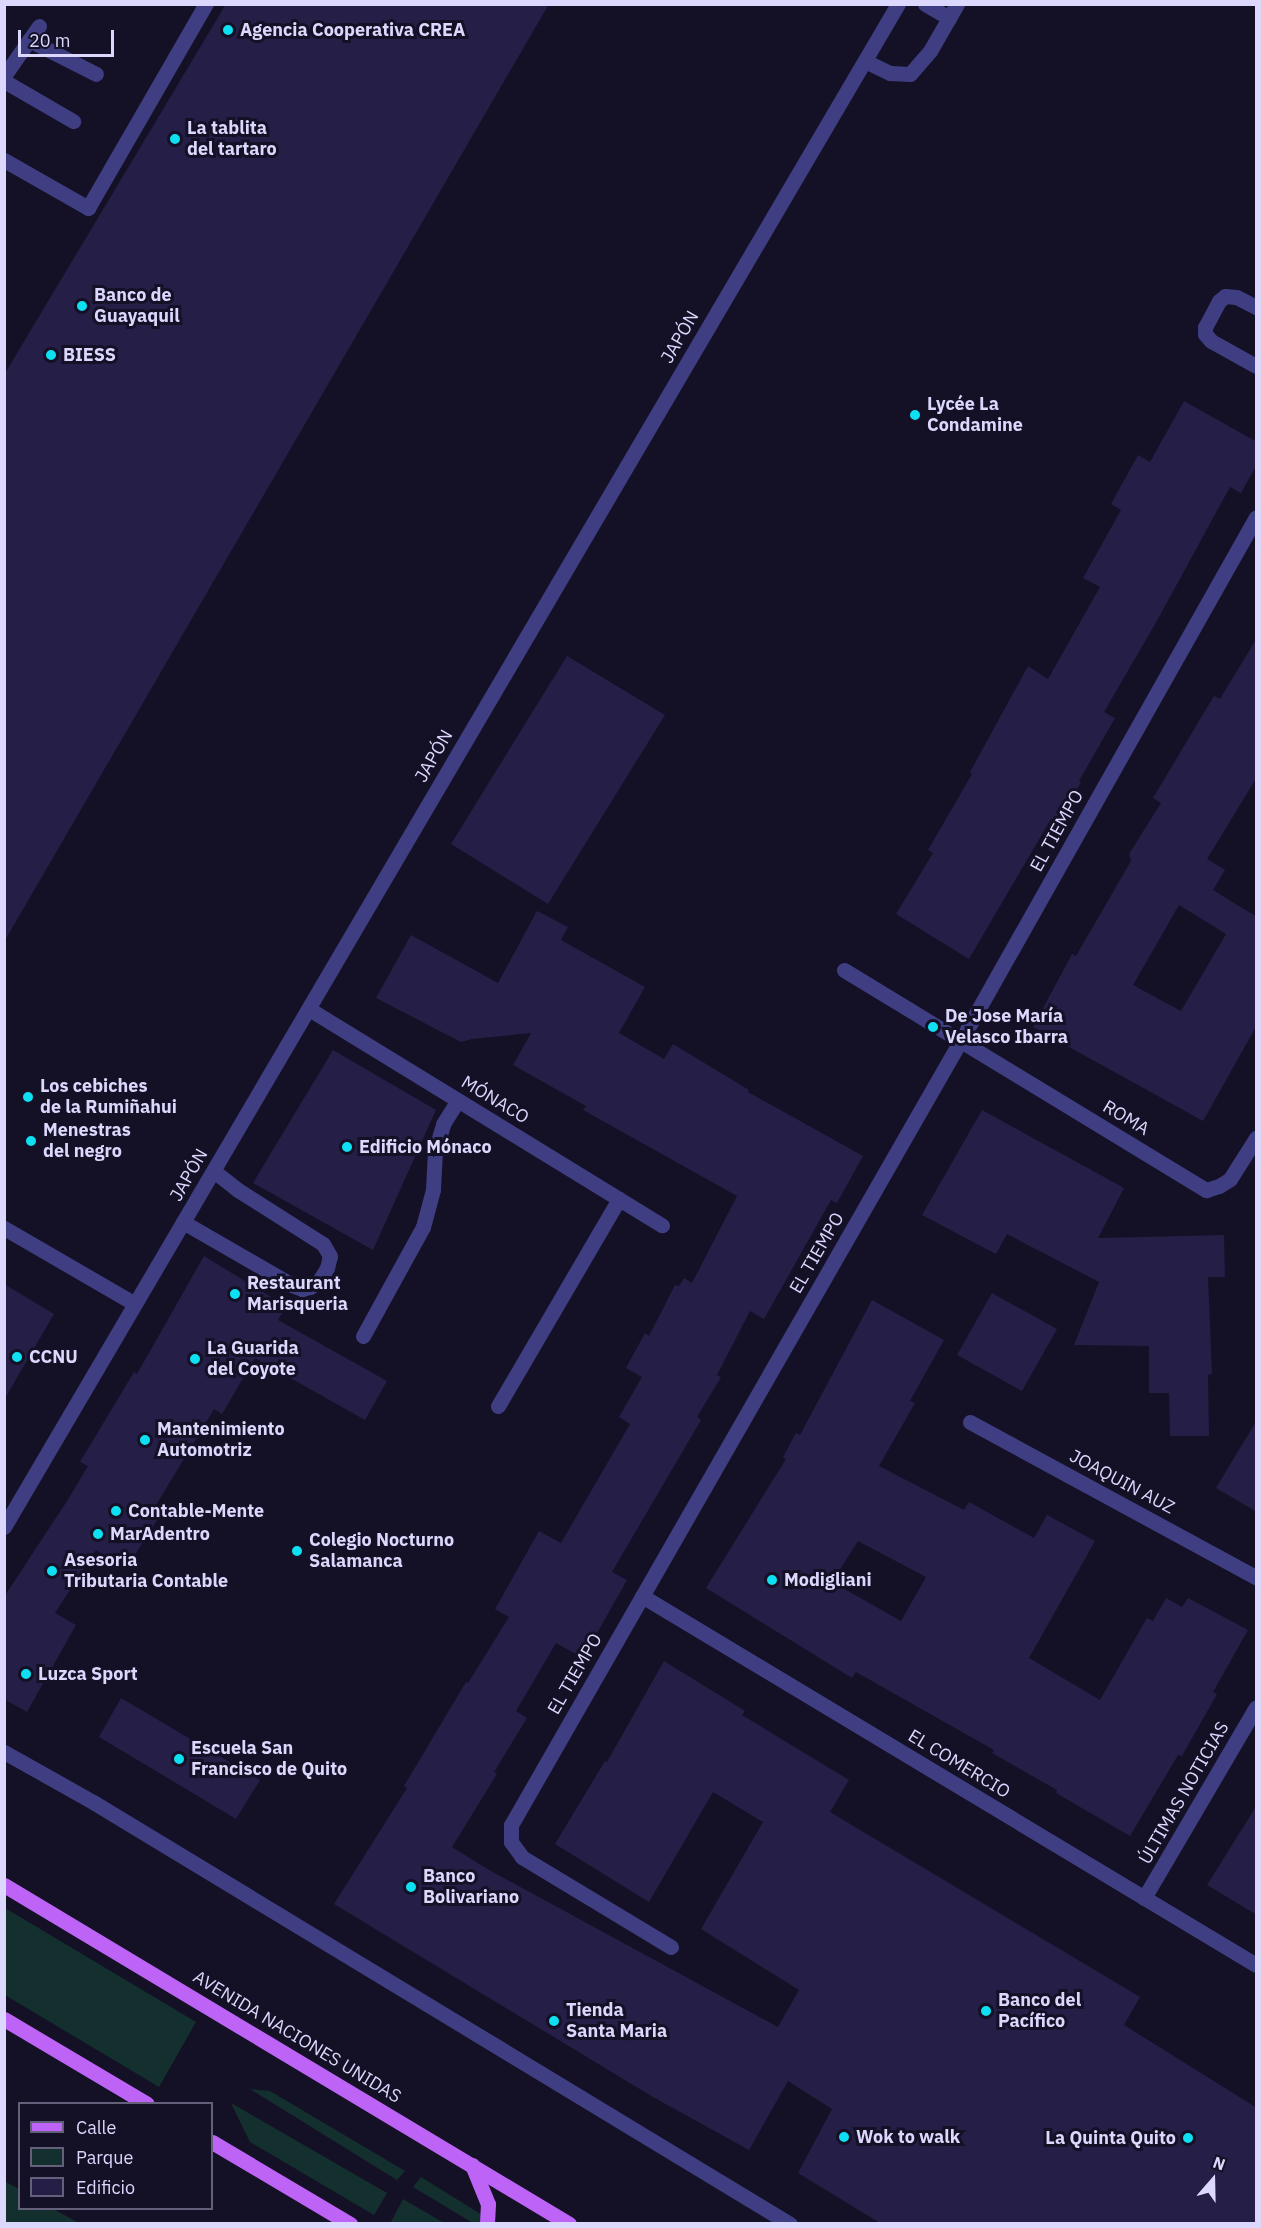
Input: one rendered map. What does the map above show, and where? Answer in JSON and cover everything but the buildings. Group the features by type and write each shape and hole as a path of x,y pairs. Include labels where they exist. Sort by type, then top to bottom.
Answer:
{"main road":[{"name":"AVENIDA NACIONES UNIDAS","path":"4,1885 568,2223"},
{"path":"4,2019 145,2102"},
{"path":"213,2143 350,2223"},
{"path":"472,2165 488,2204 487,2223"}],"street":[{"path":"4,160 88,208 206,4"},
{"name":"JAPÓN","path":"4,1527 898,4"},
{"path":"925,4 949,18"},
{"path":"865,62 890,73 910,74 930,51 957,4"},
{"path":"39,26 4,78 73,121"},
{"path":"29,40 96,74"},
{"path":"1257,307 1236,297 1225,296 1219,301 1205,327 1205,334 1211,341 1257,366"},
{"name":"EL TIEMPO","path":"671,1947 522,1857 511,1842 511,1825 961,1040 1257,517"},
{"path":"844,970 961,1040"},
{"name":"MÓNACO","path":"309,1009 662,1225"},
{"name":"ROMA","path":"961,1040 1206,1190 1230,1179 1257,1138"},
{"path":"363,1336 423,1227 433,1189 442,1124 458,1100"},
{"path":"183,1222 292,1285 302,1288 310,1287 319,1281 327,1268 330,1256 323,1244 214,1171"},
{"path":"498,1406 619,1199"},
{"path":"4,1228 135,1304"},
{"name":"JOAQUIN AUZ","path":"970,1422 1257,1576"},
{"name":"EL COMERCIO","path":"642,1596 1257,1965"},
{"name":"ÚLTIMAS NOTICIAS","path":"1144,1898 1257,1707"},
{"path":"4,1752 104,1808 790,2223"}],"green space":[{"path":"5,1908 196,2022 159,2087 5,1995"},
{"path":"250,2089 270,2091 405,2171 397,2180"},
{"path":"231,2103 387,2193 374,2215 250,2142"},
{"path":"421,2177 495,2223 473,2223 413,2187"},
{"path":"4,2181 18,2188 18,2210 55,2210 79,2223 5,2223"},
{"path":"403,2199 444,2223 391,2222"}],"place":[{"name":"Agencia Cooperativa CREA","path":"228,30"},
{"name":"La tablita del tartaro","path":"175,139"},
{"name":"Banco de Guayaquil","path":"82,306"},
{"name":"BIESS","path":"51,355"},
{"name":"Lycée La Condamine","path":"915,415"},
{"name":"De Jose María Velasco Ibarra","path":"933,1027"},
{"name":"Los cebiches de la Rumiñahui","path":"28,1097"},
{"name":"Menestras del negro","path":"31,1141"},
{"name":"Edificio Mónaco","path":"347,1147"},
{"name":"Restaurant Marisqueria","path":"235,1294"},
{"name":"CCNU","path":"17,1357"},
{"name":"La Guarida del Coyote","path":"195,1359"},
{"name":"Mantenimiento Automotriz","path":"145,1440"},
{"name":"Contable-Mente","path":"116,1511"},
{"name":"MarAdentro","path":"98,1534"},
{"name":"Colegio Nocturno Salamanca","path":"297,1551"},
{"name":"Asesoria Tributaria Contable","path":"52,1571"},
{"name":"Modigliani","path":"772,1580"},
{"name":"Luzca Sport","path":"26,1674"},
{"name":"Escuela San Francisco de Quito","path":"179,1759"},
{"name":"Banco Bolivariano","path":"411,1887"},
{"name":"Banco del Pacífico","path":"986,2011"},
{"name":"Tienda Santa Maria","path":"554,2021"},
{"name":"Wok to walk","path":"844,2137"},
{"name":"La Quinta Quito","path":"1188,2138"}]}
